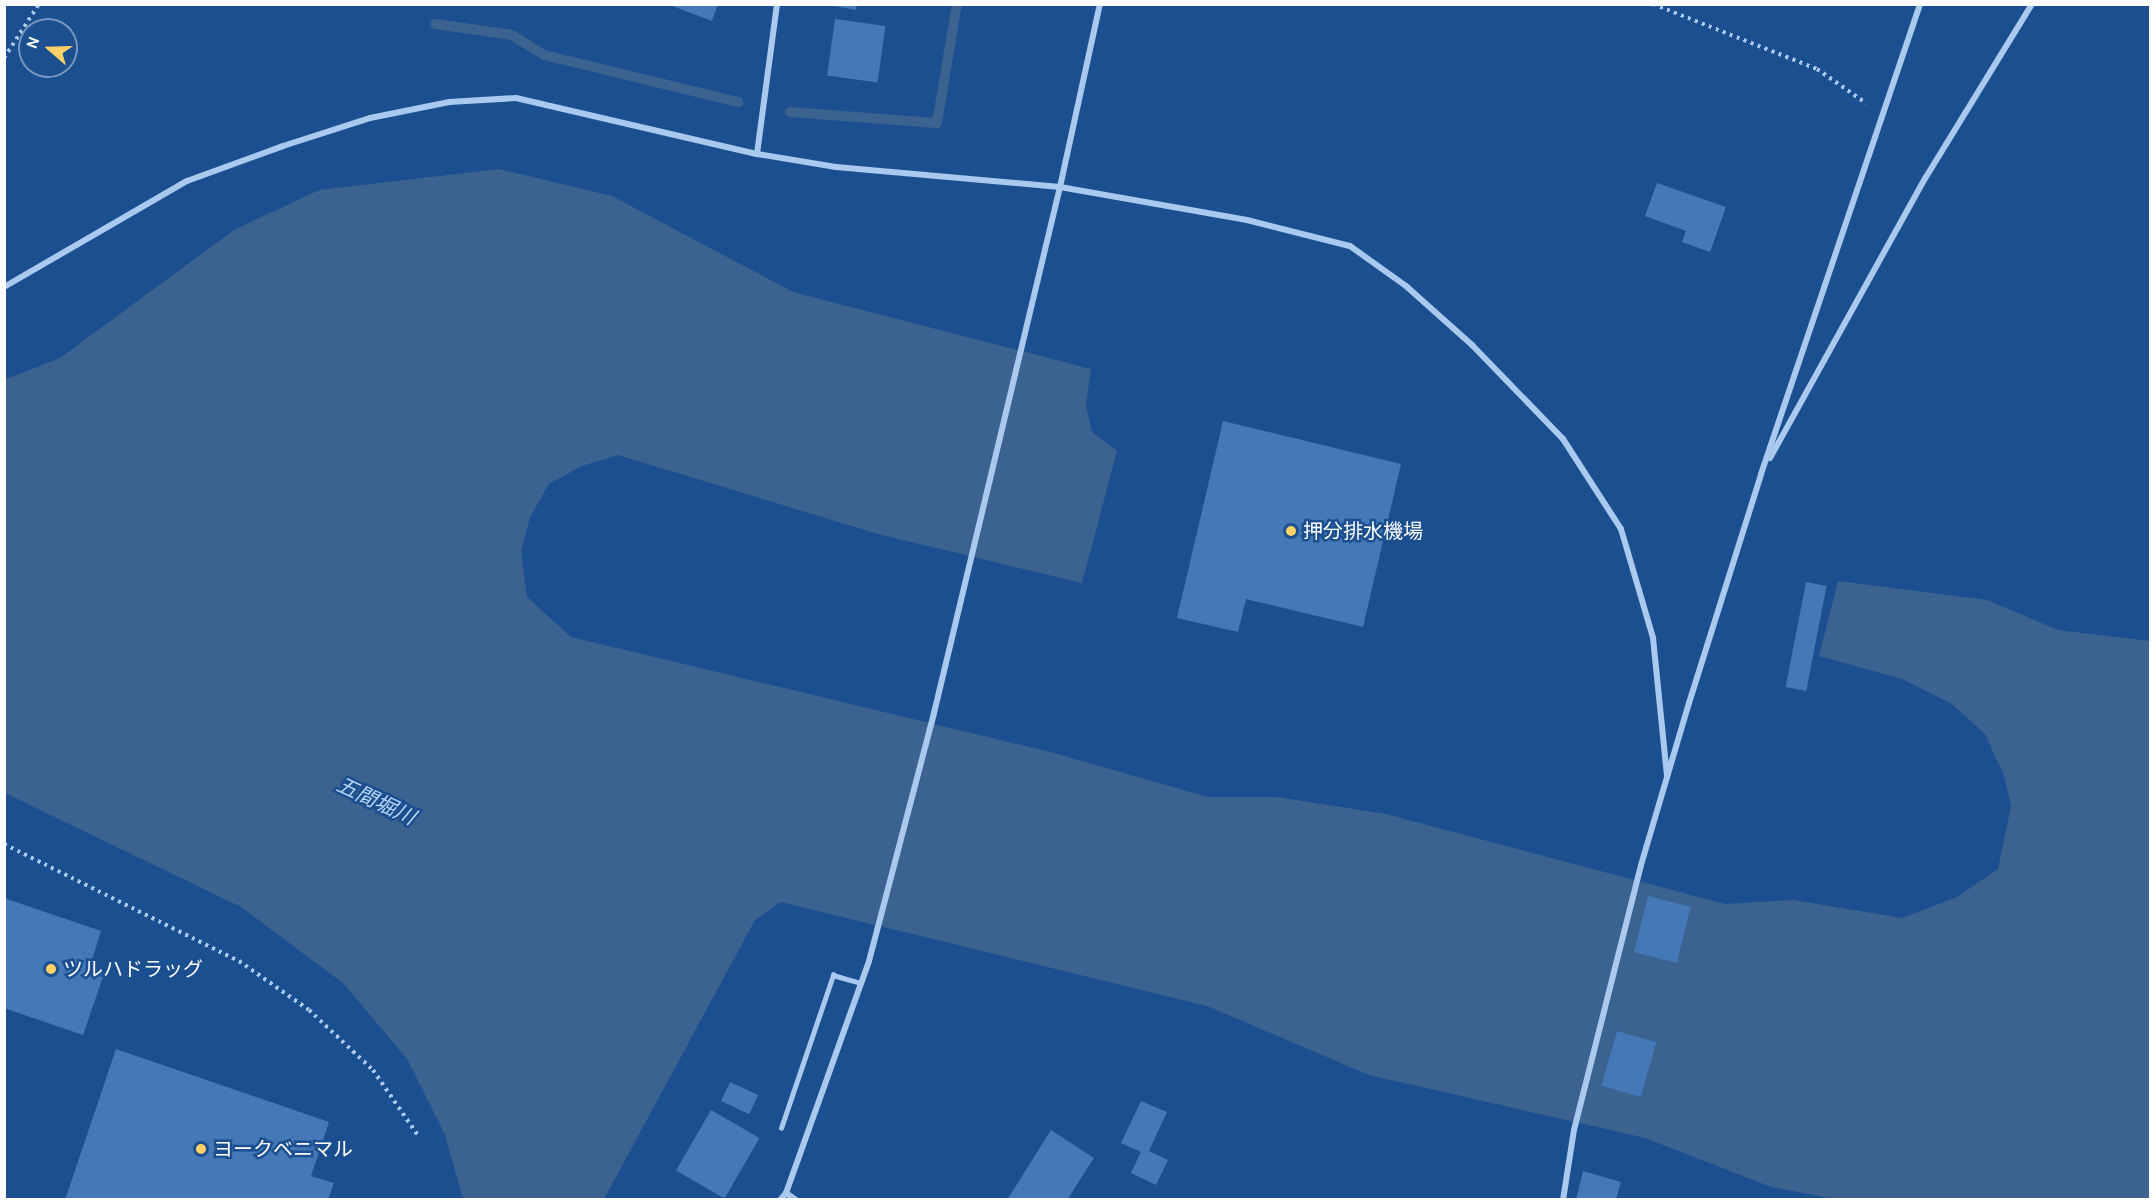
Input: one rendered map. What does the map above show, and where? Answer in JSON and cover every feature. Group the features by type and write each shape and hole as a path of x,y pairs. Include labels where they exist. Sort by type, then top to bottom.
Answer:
{"street":[{"path":"757,154 777,4"},
{"path":"780,1200 786,1193 869,961 934,713 1054,213 1100,4"},
{"path":"1563,1200 1574,1130 1641,865 1667,776 1761,474 1920,4"},
{"path":"1761,474 1926,177 2032,4"},
{"path":"4,287 187,181 370,118 449,102 516,98 757,154 836,167 1060,187 1247,220 1350,246 1406,286 1472,345 1563,439 1621,529 1653,638 1667,776"},
{"path":"786,1193 796,1200"}],"lane":[{"path":"781,1128 833,975 861,983"}],"path":[{"path":"4,58 39,4"},
{"path":"1653,4 1817,69 1884,116"},
{"path":"4,844 239,961 309,1010 373,1070 419,1137"}],"water":[{"name":"五間堀川","path":"499,169 612,196 793,292 1091,369 1086,406 1092,432 1117,451 1082,583 878,534 618,455 582,466 549,484 530,517 521,551 527,597 571,637 1054,753 1208,797 1277,797 1386,814 1725,904 1793,900 1902,918 1957,897 1998,869 2011,806 2004,776 1985,734 1952,704 1902,679 1819,656 1838,581 1987,600 2058,630 2150,641 2150,1199 1840,1200 1771,1187 1645,1138 1369,1075 1207,1006 781,902 755,920 604,1199 463,1199 445,1135 407,1059 343,983 241,907 5,793 4,380 60,358 234,230 319,190"}],"building":[{"path":"667,4 718,4 712,21"},
{"path":"824,4 857,4 856,10"},
{"path":"835,19 886,26 878,83 827,75"},
{"path":"1657,183 1726,207 1710,252 1682,242 1686,231 1645,216"},
{"name":"押分排水機場","path":"1223,421 1401,464 1363,627 1246,599 1238,632 1177,618"},
{"path":"1806,582 1827,586 1806,691 1786,687"},
{"path":"1648,896 1691,907 1677,963 1634,952"},
{"name":"ツルハドラッグ","path":"4,898 101,931 90,966 105,971 83,1035 4,1008"},
{"path":"1617,1031 1656,1042 1641,1097 1601,1086"},
{"name":"ヨークベニマル","path":"116,1049 329,1122 311,1176 334,1183 328,1200 65,1200"},
{"path":"730,1082 758,1095 749,1114 721,1101"},
{"path":"1141,1101 1167,1112 1149,1151 1168,1160 1156,1185 1131,1173 1141,1152 1121,1143"},
{"path":"711,1110 759,1138 724,1199 676,1171"},
{"path":"1051,1130 1094,1158 1067,1200 1007,1200"},
{"path":"1583,1171 1621,1182 1616,1200 1576,1200"}],"waterway":[{"path":"790,112 937,123 957,4"},
{"path":"435,24 512,35 544,55 738,102"}],"place":[{"name":"押分排水機場","path":"1291,531"},
{"name":"ツルハドラッグ","path":"51,969"},
{"name":"ヨークベニマル","path":"201,1149"}]}
